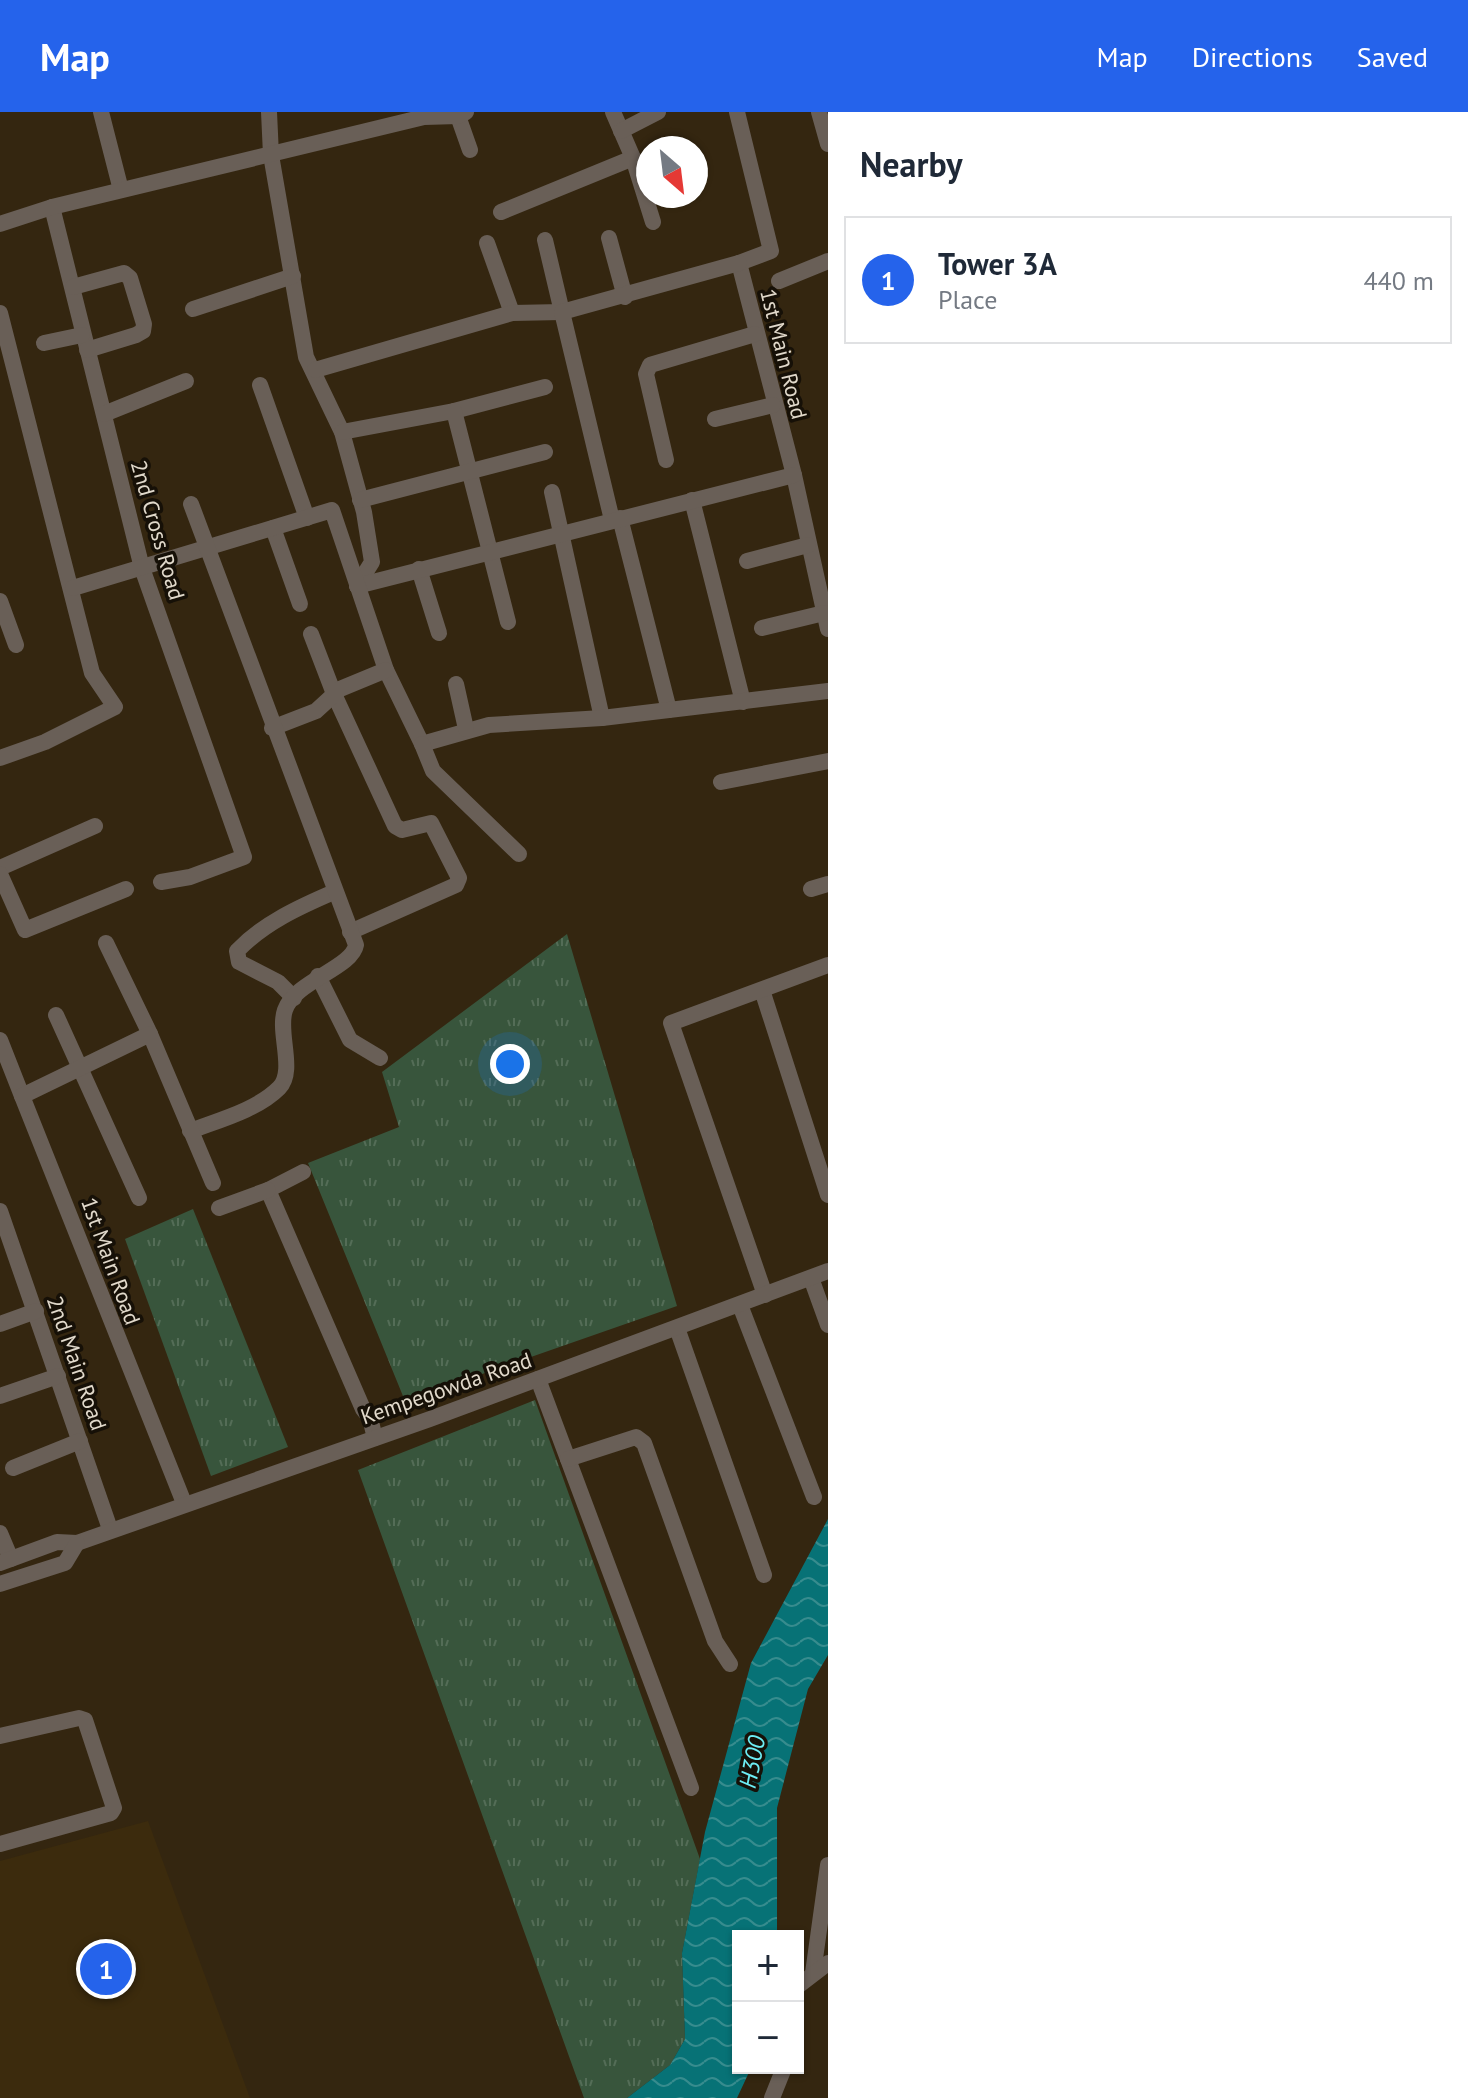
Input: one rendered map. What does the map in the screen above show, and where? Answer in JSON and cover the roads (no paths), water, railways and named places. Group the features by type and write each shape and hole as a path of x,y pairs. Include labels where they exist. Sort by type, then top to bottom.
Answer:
{"street":[{"path":"101,112 121,190"},
{"path":"269,112 271,155 306,357 315,370 342,432 372,562 357,586"},
{"path":"613,112 633,158 653,222"},
{"path":"621,131 658,112"},
{"path":"315,370 512,313 562,312 625,297 771,251 737,112"},
{"path":"819,112 828,144"},
{"path":"0,224 121,190 456,113 470,150"},
{"path":"501,212 633,158"},
{"name":"2nd Cross Road","path":"52,207 142,568 244,857 190,877 161,882"},
{"path":"609,238 625,297"},
{"path":"545,240 616,519 669,710"},
{"path":"487,243 512,313"},
{"path":"779,281 828,261"},
{"name":"1st Main Road","path":"739,263 773,405 794,475 826,621"},
{"path":"44,343 85,342 136,335 143,331 144,324 130,278 124,273 73,287"},
{"path":"193,309 293,276"},
{"path":"0,313 19,395 73,588 92,673 115,707 0,758"},
{"path":"666,460 646,374 650,365 755,334"},
{"path":"104,414 186,381"},
{"path":"260,385 307,518"},
{"path":"342,432 454,411 545,387"},
{"path":"0,400 19,395"},
{"path":"715,419 773,405"},
{"path":"454,411 508,622"},
{"path":"360,500 545,452"},
{"path":"357,586 794,475"},
{"path":"552,492 602,718"},
{"path":"692,500 743,702"},
{"path":"190,1131 260,1102 282,1086 286,1071 282,1035 285,1009 318,976 355,951 191,504"},
{"path":"73,588 332,510 386,670 433,771 519,854"},
{"path":"273,528 300,604"},
{"path":"747,561 808,545"},
{"path":"419,569 439,633"},
{"path":"0,601 16,645"},
{"path":"762,628 826,621"},
{"path":"311,634 334,694 395,826 402,830 431,823 459,882 350,932"},
{"path":"272,728 316,711 334,694 386,670"},
{"path":"456,684 466,729"},
{"path":"422,744 466,729 504,723 602,718 828,691"},
{"path":"721,782 828,761"},
{"path":"0,868 95,826"},
{"path":"0,874 25,930 126,889"},
{"path":"811,889 828,884"},
{"path":"294,998 278,982 239,962 237,951 251,936 277,920 334,892"},
{"path":"106,943 150,1034 213,1183"},
{"path":"765,1295 671,1023 828,965"},
{"path":"318,976 350,1040 380,1058"},
{"path":"762,990 828,1195"},
{"path":"56,1015 139,1198"},
{"path":"22,1096 150,1034"},
{"name":"1st Main Road","path":"0,1040 84,1247 117,1341 184,1503"},
{"path":"219,1208 268,1190 303,1172"},
{"path":"268,1190 363,1409 372,1438"},
{"name":"2nd Main Road","path":"0,1211 6,1242 36,1311 110,1529"},
{"name":"Kempegowda Road","path":"6,1561 57,1542 77,1543 538,1379 828,1271"},
{"path":"811,1278 828,1325"},
{"path":"740,1305 814,1497"},
{"path":"0,1324 36,1311"},
{"path":"677,1328 764,1575"},
{"path":"0,1396 58,1376"},
{"path":"538,1379 691,1788"},
{"path":"568,1459 636,1437 644,1443 715,1641 730,1664"},
{"path":"13,1468 80,1441"},
{"path":"0,1533 6,1561"},
{"name":"Kempegowda Road","path":"0,1584 65,1563 77,1543"},
{"path":"0,1736 79,1718 85,1720 114,1808 111,1813 0,1844"},
{"path":"813,1973 828,1865"},
{"path":"804,1981 828,1963"},
{"path":"772,2098 782,2074"}],"water":[{"name":"H300","path":"828,1519 828,1655 808,1689 777,1808 777,1930 732,1930 732,2074 748,2074 737,2098 627,2098 670,2065 685,2039 682,1953 705,1832 751,1663"}],"place":[{"name":"Tower 3A","path":"106,1969"}]}
